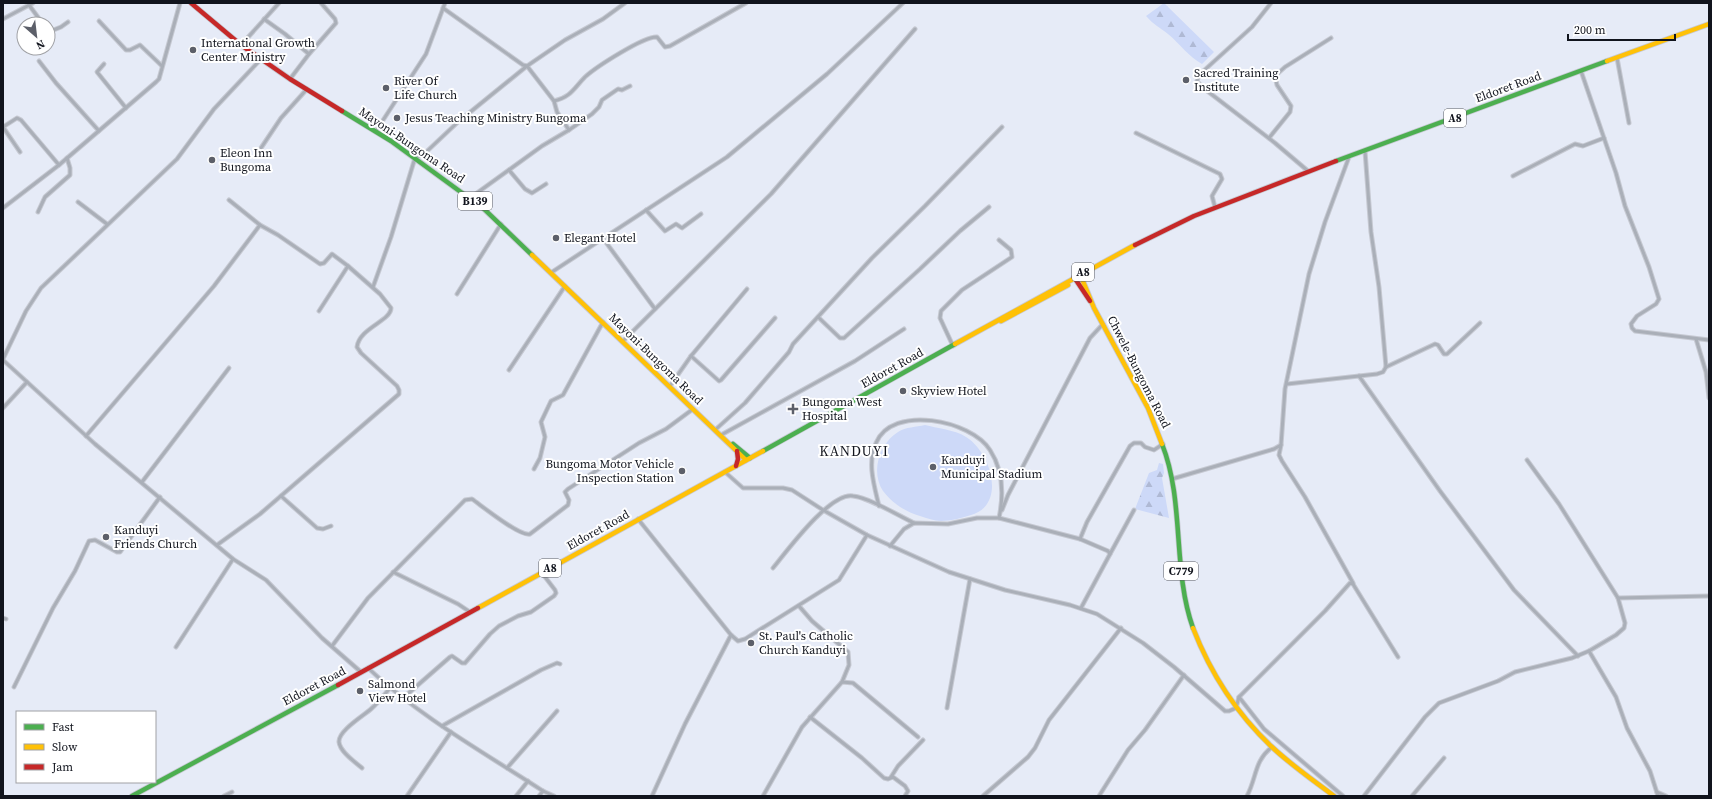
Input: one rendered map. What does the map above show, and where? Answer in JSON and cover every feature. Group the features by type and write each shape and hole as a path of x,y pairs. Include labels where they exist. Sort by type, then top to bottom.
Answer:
{"main road":[{"name":"Mayoni-Bungoma Road","path":"191,3 241,45 290,79 376,131 470,198 501,224 552,272 727,440"},
{"name":"Eldoret Road","path":"156,783 726,472 1157,233 1215,207 1308,171 1709,24"},
{"name":"Chwele-Bungoma Road","path":"1080,276 1094,308"},
{"name":"Chwele-Bungoma Road","path":"1075,278 1094,308 1135,381 1163,444 1172,479 1177,513 1184,598 1187,610 1206,658 1236,708 1272,747 1334,796"},
{"path":"727,440 748,459"},
{"path":"727,440 737,451 748,459"},
{"path":"736,466 738,459 737,451"},
{"name":"Eldoret Road","path":"132,796 156,783"}],"street":[{"path":"3,19 33,3"},
{"path":"3,208 59,165 158,80 180,3"},
{"path":"241,45 279,3"},
{"path":"290,79 336,23 321,3"},
{"path":"376,131 426,54 445,3"},
{"path":"372,287 392,237 415,158 424,154 458,122 527,66 565,40 603,19 625,3"},
{"path":"554,101 572,92 592,71 645,39 657,37 662,45 665,47 670,46 746,3"},
{"path":"552,272 602,237 727,157 827,74 903,3"},
{"path":"1271,3 1252,27 1198,75 1198,84 1269,138 1308,171"},
{"path":"28,5 37,16"},
{"path":"444,8 523,65 527,66 554,101 557,112 569,130"},
{"path":"264,20 285,34 309,54"},
{"path":"100,21 126,50 130,50 140,45 162,66"},
{"path":"56,29 68,22"},
{"path":"623,341 771,194 915,29"},
{"path":"1269,138 1290,112 1291,106 1277,85 1275,76 1285,67 1331,38"},
{"path":"261,58 214,109 177,159 148,188 107,224 42,288 26,311 3,359 86,436 160,496 233,559 266,580 332,646 361,672"},
{"path":"1617,58 1629,123"},
{"path":"39,61 56,83 99,131"},
{"path":"104,64 97,72 126,108"},
{"path":"1581,71 1616,173 1625,206 1659,299 1656,304 1637,316 1631,324 1632,328 1635,331 1709,340"},
{"path":"470,198 542,146 592,114 599,107 602,100 608,95 618,89 622,90 630,86"},
{"path":"261,148 282,118 307,89"},
{"path":"20,152 3,127 17,118 21,120 59,165"},
{"path":"715,430 752,396 789,352 793,344 872,258 1002,127"},
{"path":"1136,133 1220,174 1222,178 1212,196 1215,207"},
{"path":"1513,176 1575,144 1585,146 1604,138"},
{"path":"1365,151 1371,232 1379,287 1386,367"},
{"path":"1349,156 1325,222 1309,274 1287,384 1279,455 1305,496 1353,584 1398,657"},
{"path":"38,212 44,197 70,175 70,168 67,158"},
{"path":"509,170 525,189 532,193 546,184"},
{"path":"217,545 260,514 399,394 397,386 358,350 358,344 363,334 391,311 390,306 372,287 332,254 324,263 320,264 278,235 260,225 229,200"},
{"path":"78,202 107,224"},
{"path":"818,317 840,338 844,338 960,231 989,207"},
{"path":"646,210 665,231 676,224 682,228 701,214"},
{"path":"457,294 501,224"},
{"path":"86,436 214,286 260,225"},
{"path":"602,237 655,309"},
{"path":"953,346 940,318 941,311 962,290 1012,257 1011,250 999,240"},
{"path":"319,311 348,266"},
{"path":"509,370 565,286"},
{"path":"670,386 691,356 747,289"},
{"path":"691,356 719,381 775,318"},
{"path":"534,469 540,458 545,437 541,424 543,416 551,401 563,395 588,346 603,322"},
{"path":"1287,384 1380,373 1386,367 1435,344 1438,345 1444,354 1447,354 1480,323"},
{"path":"999,518 1008,495 1070,374 1090,338 1103,324"},
{"path":"721,435 855,360 904,329"},
{"path":"1696,339 1706,372 1709,398"},
{"path":"142,482 229,368"},
{"path":"1359,376 1440,491 1514,590 1578,656"},
{"path":"3,408 27,382"},
{"path":"332,646 368,598 467,499 472,499 500,520 523,534 527,535 534,533 568,505 569,500 565,492 568,489 648,438 666,429 693,408"},
{"path":"879,506 872,472 872,458 879,436 887,428 896,424 927,419 947,424 968,432 982,440 990,449 997,463 1002,490 1003,500 999,518"},
{"path":"1080,538 1087,522 1130,446 1134,443 1141,443 1145,447 1154,450 1163,444"},
{"path":"1172,479 1274,449 1280,445"},
{"path":"1364,796 1425,717 1439,703 1498,681 1516,672 1578,656 1616,635 1624,628 1625,623 1618,598 1559,504 1527,460"},
{"path":"726,472 743,488 783,488 792,490 823,510 867,535 948,572 1005,590 1082,608 1097,614 1143,643 1184,675 1225,711 1236,708 1239,697 1325,611 1350,583 1353,584"},
{"path":"14,687 53,608 75,571 89,541 95,540 120,552 160,496"},
{"path":"281,496 317,528 323,529 331,526"},
{"path":"773,568 823,510 845,496 864,499 914,523 948,524 977,518 999,518 1080,538 1108,551 1110,554"},
{"path":"1082,608 1134,510"},
{"path":"638,519 731,635 738,641 799,606 839,580 867,535"},
{"path":"890,546 904,529 914,523"},
{"path":"176,647 233,559"},
{"path":"393,572 458,604 470,612"},
{"path":"403,698 450,657 452,656 462,663 465,663 490,634 499,626 518,616 531,612 554,596 556,593 555,590 542,572"},
{"path":"947,708 970,579"},
{"path":"1618,598 1709,596"},
{"path":"763,796 795,738 810,717 842,682 849,665 848,652 812,621 799,606"},
{"path":"983,796 1028,757 1035,748 1049,720 1121,628"},
{"path":"652,796 685,724 731,635"},
{"path":"1589,651 1616,697 1628,728 1650,771 1658,796"},
{"path":"442,726 541,670 557,663 560,664"},
{"path":"368,668 390,688 442,726 543,791 554,796"},
{"path":"1099,796 1128,750 1145,730 1184,675"},
{"path":"842,682 853,683 918,737"},
{"path":"362,768 342,749 339,742 340,738 344,731 370,709 390,688"},
{"path":"1239,697 1264,729 1325,779 1343,796"},
{"path":"507,768 557,711"},
{"path":"810,717 862,758 884,778 888,779 893,777 907,789 908,791 904,796"},
{"path":"407,796 452,732"},
{"path":"891,777 898,766 923,740"},
{"path":"1248,796 1260,760 1272,747"},
{"path":"1412,796 1444,758"},
{"path":"1320,785 1325,779"},
{"path":"516,796 528,781"},
{"path":"141,791 144,796"},
{"path":"539,796 543,791"},
{"path":"224,796 232,792"},
{"path":"1657,792 1666,796"}],"green space":[{"path":"1164,3 1214,52 1202,64 1193,58 1168,34 1146,16"},
{"name":"Kanduyi Municipal Stadium","path":"925,425 952,431 966,437 975,444 982,454 988,466 992,490 989,501 982,509 971,515 956,519 945,521 936,520 915,514 905,509 895,503 883,491 877,475 877,466 886,443 901,430"},
{"path":"1159,463 1163,464 1164,473 1162,478 1169,518 1135,509 1149,473 1157,470"}],"traffic: fast":[{"path":"1336,161 1607,61"},
{"path":"342,111 391,141 484,209 532,255"},
{"path":"763,451 955,344"},
{"path":"733,444 750,458"},
{"path":"1162,444 1174,489 1183,583 1193,628"},
{"path":"132,796 338,685"}],"traffic: slow":[{"path":"1607,61 1709,24"},
{"path":"955,344 1135,245"},
{"path":"532,255 746,460"},
{"path":"1080,274 1094,308 1148,408 1162,444"},
{"path":"1001,321 1068,285"},
{"path":"478,608 763,451"},
{"path":"1193,628 1216,676 1247,721 1279,754 1334,796"}],"traffic: jam":[{"path":"191,3 241,45 290,79 342,111"},
{"path":"1135,245 1194,216 1336,161"},
{"path":"1074,277 1090,301"},
{"path":"736,466 738,459 737,451"},
{"path":"338,685 478,608"}],"place":[{"name":"International Growth Center Ministry","path":"193,50"},
{"name":"Sacred Training Institute","path":"1186,80"},
{"name":"River Of Life Church","path":"386,88"},
{"name":"Jesus Teaching Ministry Bungoma","path":"397,118"},
{"name":"Eleon Inn Bungoma","path":"212,160"},
{"name":"Elegant Hotel","path":"556,238"},
{"name":"Skyview Hotel","path":"903,391"},
{"name":"Bungoma West Hospital","path":"793,409"},
{"name":"Kanduyi Municipal Stadium","path":"933,467"},
{"name":"Bungoma Motor Vehicle Inspection Station","path":"682,471"},
{"name":"Kanduyi Friends Church","path":"106,537"},
{"name":"St. Paul's Catholic Church Kanduyi","path":"751,643"},
{"name":"Salmond View Hotel","path":"360,691"}],"district":[{"name":"KANDUYI","path":"854,451"}]}
